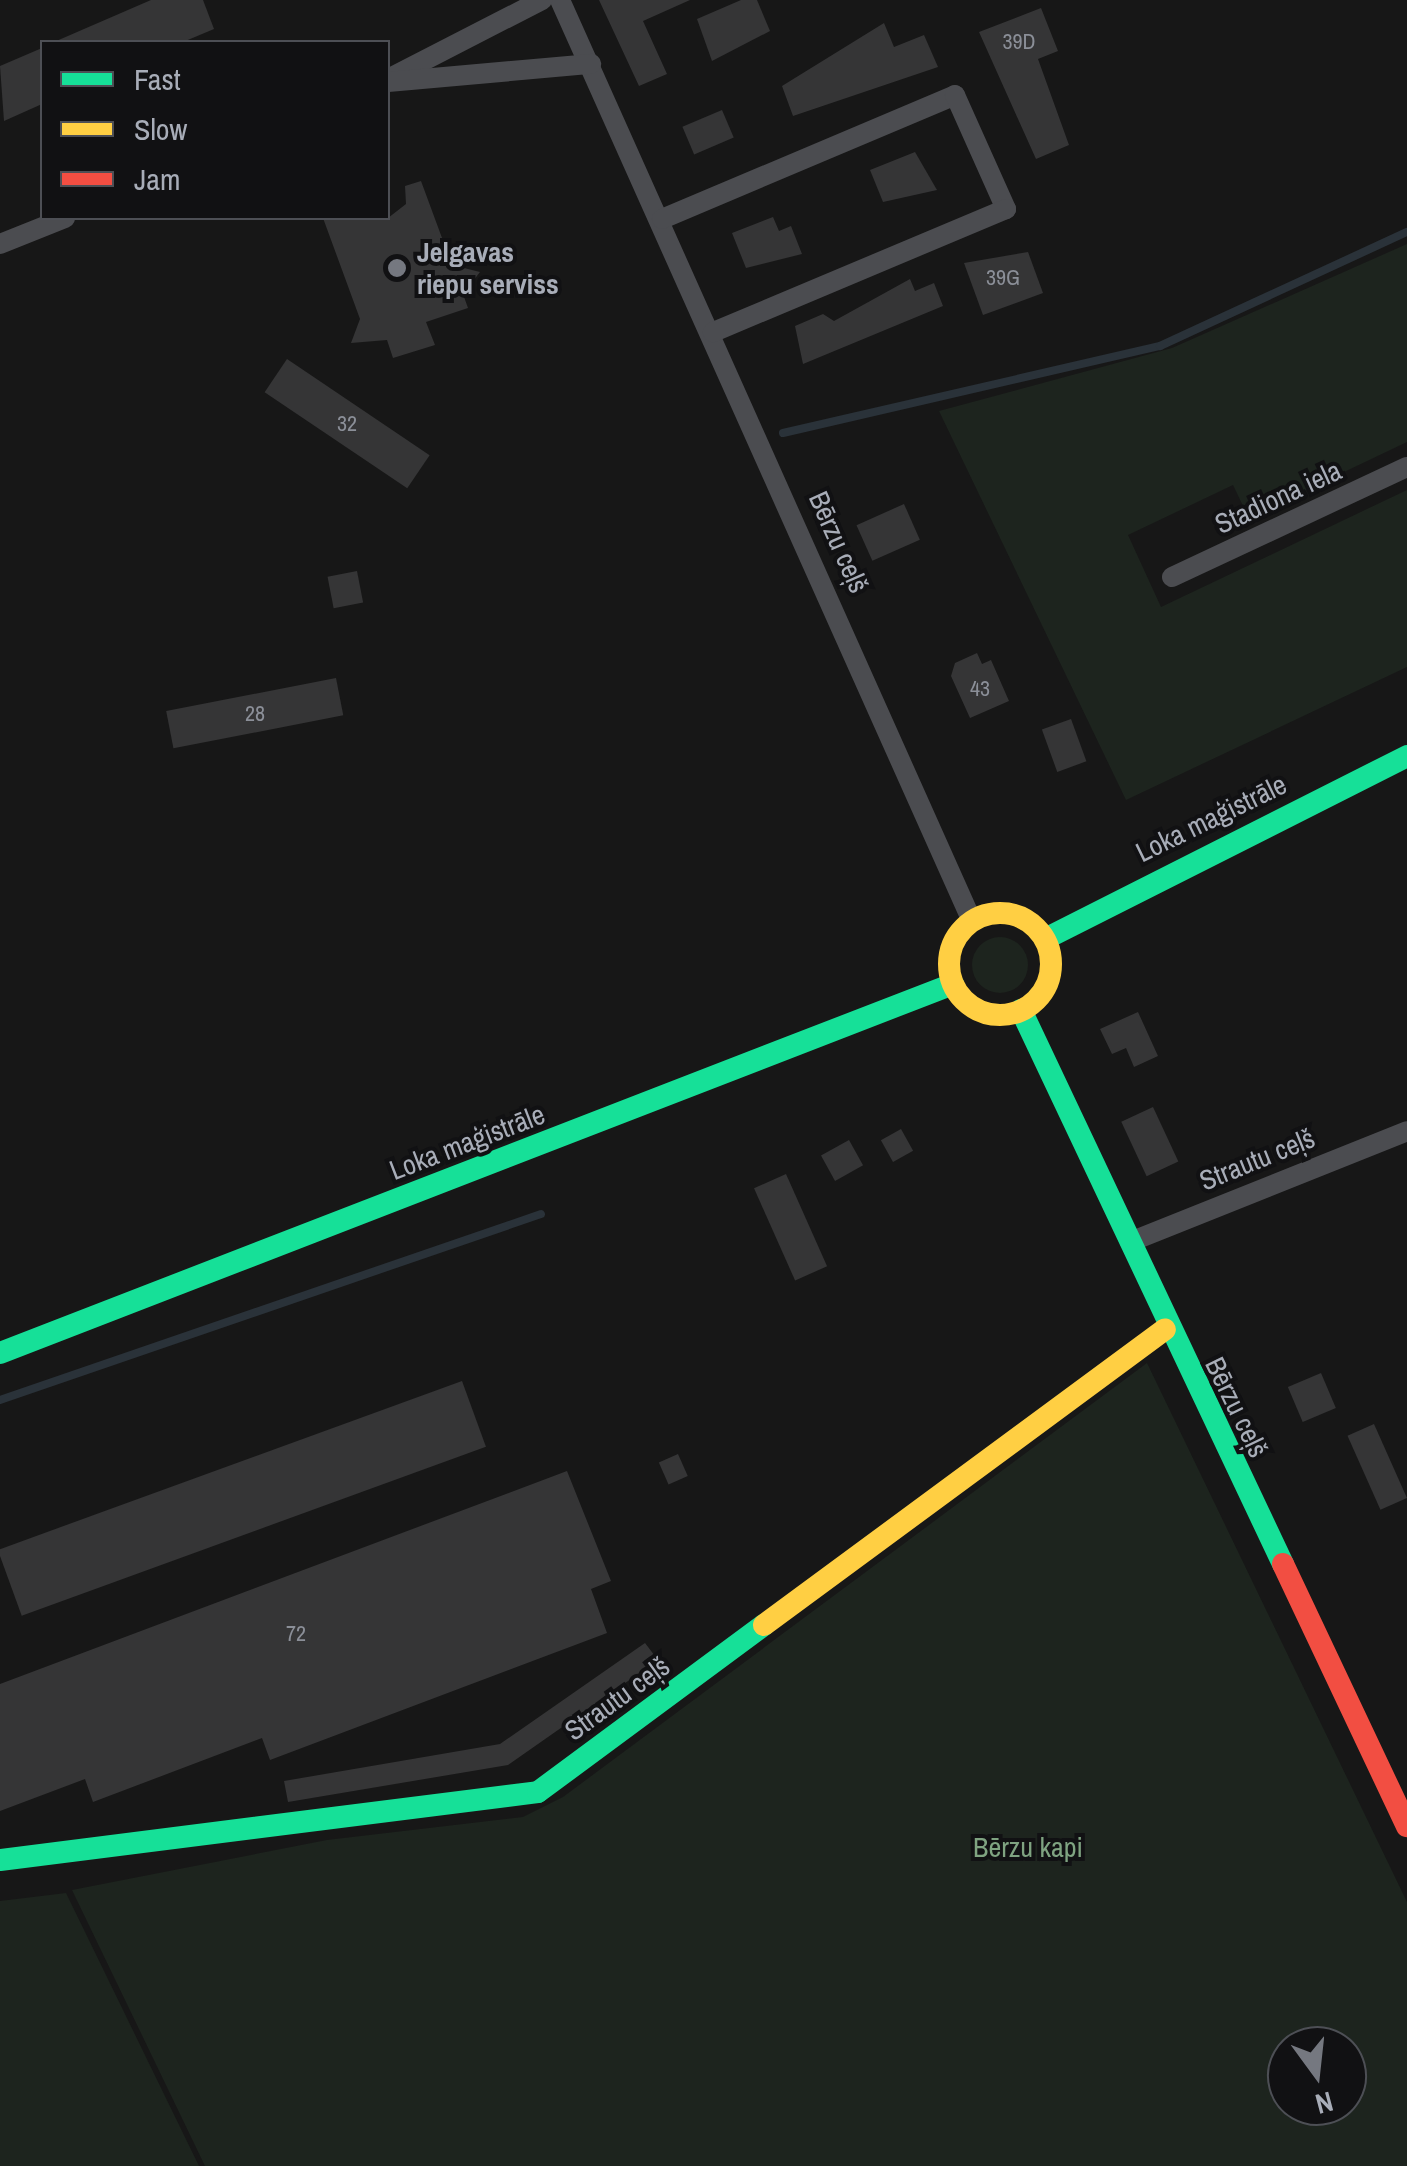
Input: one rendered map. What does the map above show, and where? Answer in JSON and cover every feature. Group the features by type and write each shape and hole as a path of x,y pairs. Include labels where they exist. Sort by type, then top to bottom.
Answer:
{"street":[{"path":"390,80 542,0"},
{"name":"Bērzu ceļš","path":"560,0 714,332 963,890 972,921"},
{"path":"390,81 591,64"},
{"path":"662,219 954,95 1006,209 714,332"},
{"path":"0,244 60,220"},
{"name":"Stadiona iela","path":"1172,578 1407,466"},
{"name":"Loka maģistrāle","path":"1045,939 1407,756"},
{"path":"1020,917 1045,939 1050,972 1021,1010 974,1008 953,984 952,950 972,921 1020,917"},
{"name":"Loka maģistrāle","path":"0,1353 953,984"},
{"name":"Bērzu ceļš","path":"1021,1010 1130,1242 1165,1329 1407,1826"},
{"name":"Strautu ceļš","path":"1130,1242 1407,1132"},
{"name":"Strautu ceļš","path":"0,1860 538,1792 1165,1329"}],"green space":[{"path":"1407,244 1407,442 1258,513 1244,508 1233,485 1128,535 1161,607 1407,490 1407,667 1126,800 939,411 1172,348"},
{"path":"1000,937 1020,945 1028,965 1020,985 1000,993 980,985 972,965 980,945"},
{"name":"Bērzu kapi","path":"1147,1363 1407,1902 1407,2166 205,2166 72,1890 327,1840 523,1817 563,1797"},
{"path":"66,1893 199,2166 0,2166 0,1901"}],"building":[{"path":"151,0 203,0 214,29 188,40 59,40"},
{"path":"599,0 690,0 643,21 667,74 639,86"},
{"path":"741,0 757,0 770,31 712,61 697,19"},
{"path":"1041,8 1058,51 1038,59 1069,145 1036,159 979,32"},
{"path":"884,23 894,47 924,35 938,67 793,116 782,86"},
{"path":"40,49 40,105 4,121 0,66"},
{"path":"722,110 734,138 694,154 682,127"},
{"path":"915,152 937,190 883,202 870,170"},
{"name":"Jelgavas riepu serviss","path":"421,181 452,265 480,272 463,294 468,308 426,322 435,345 393,358 387,340 351,343 360,319 324,220 390,220 406,204 405,186"},
{"path":"773,217 779,231 791,226 802,254 746,268 732,233"},
{"path":"1028,252 1043,293 983,315 964,263"},
{"path":"910,279 915,291 934,283 943,306 803,364 795,326 823,314 834,321"},
{"path":"287,359 430,455 407,488 265,392"},
{"path":"904,504 920,540 872,561 856,525"},
{"path":"357,571 363,602 334,608 328,577"},
{"path":"977,653 982,664 991,660 1009,701 970,718 951,676 955,663"},
{"path":"336,678 343,715 173,748 166,711"},
{"path":"1071,719 1086,761 1057,772 1042,730"},
{"path":"1138,1012 1158,1056 1134,1067 1126,1048 1112,1054 1100,1029"},
{"path":"1153,1107 1178,1161 1147,1176 1121,1122"},
{"path":"901,1129 913,1151 893,1162 881,1140"},
{"path":"849,1140 863,1165 835,1181 821,1156"},
{"path":"786,1174 827,1266 795,1281 754,1188"},
{"path":"1321,1373 1336,1408 1303,1422 1288,1387"},
{"path":"462,1381 486,1447 22,1616 0,1549"},
{"path":"1374,1424 1407,1498 1380,1510 1348,1436"},
{"path":"678,1454 688,1476 669,1484 659,1463"},
{"path":"567,1471 611,1581 591,1589 607,1633 270,1760 262,1738 93,1802 85,1779 0,1811 0,1684"},
{"path":"645,1643 658,1660 508,1765 288,1802 284,1781 500,1744"}],"waterway":[{"path":"783,433 1160,346 1407,232"},
{"path":"0,1400 541,1214"}],"traffic: fast":[{"path":"1045,939 1407,756"},
{"path":"0,1353 953,984"},
{"path":"1021,1010 1283,1564"},
{"path":"0,1860 538,1792 764,1625"}],"traffic: slow":[{"path":"1000,913 1019,917 1036,928 1047,945 1051,964 1047,983 1036,1000 1019,1011 1000,1015 981,1011 964,1000 953,983 949,964 953,945 964,928 981,917 1000,913"},
{"path":"764,1625 1165,1329"}],"traffic: jam":[{"path":"1283,1564 1407,1826"}],"place":[{"name":"Jelgavas riepu serviss","path":"397,268"}]}
